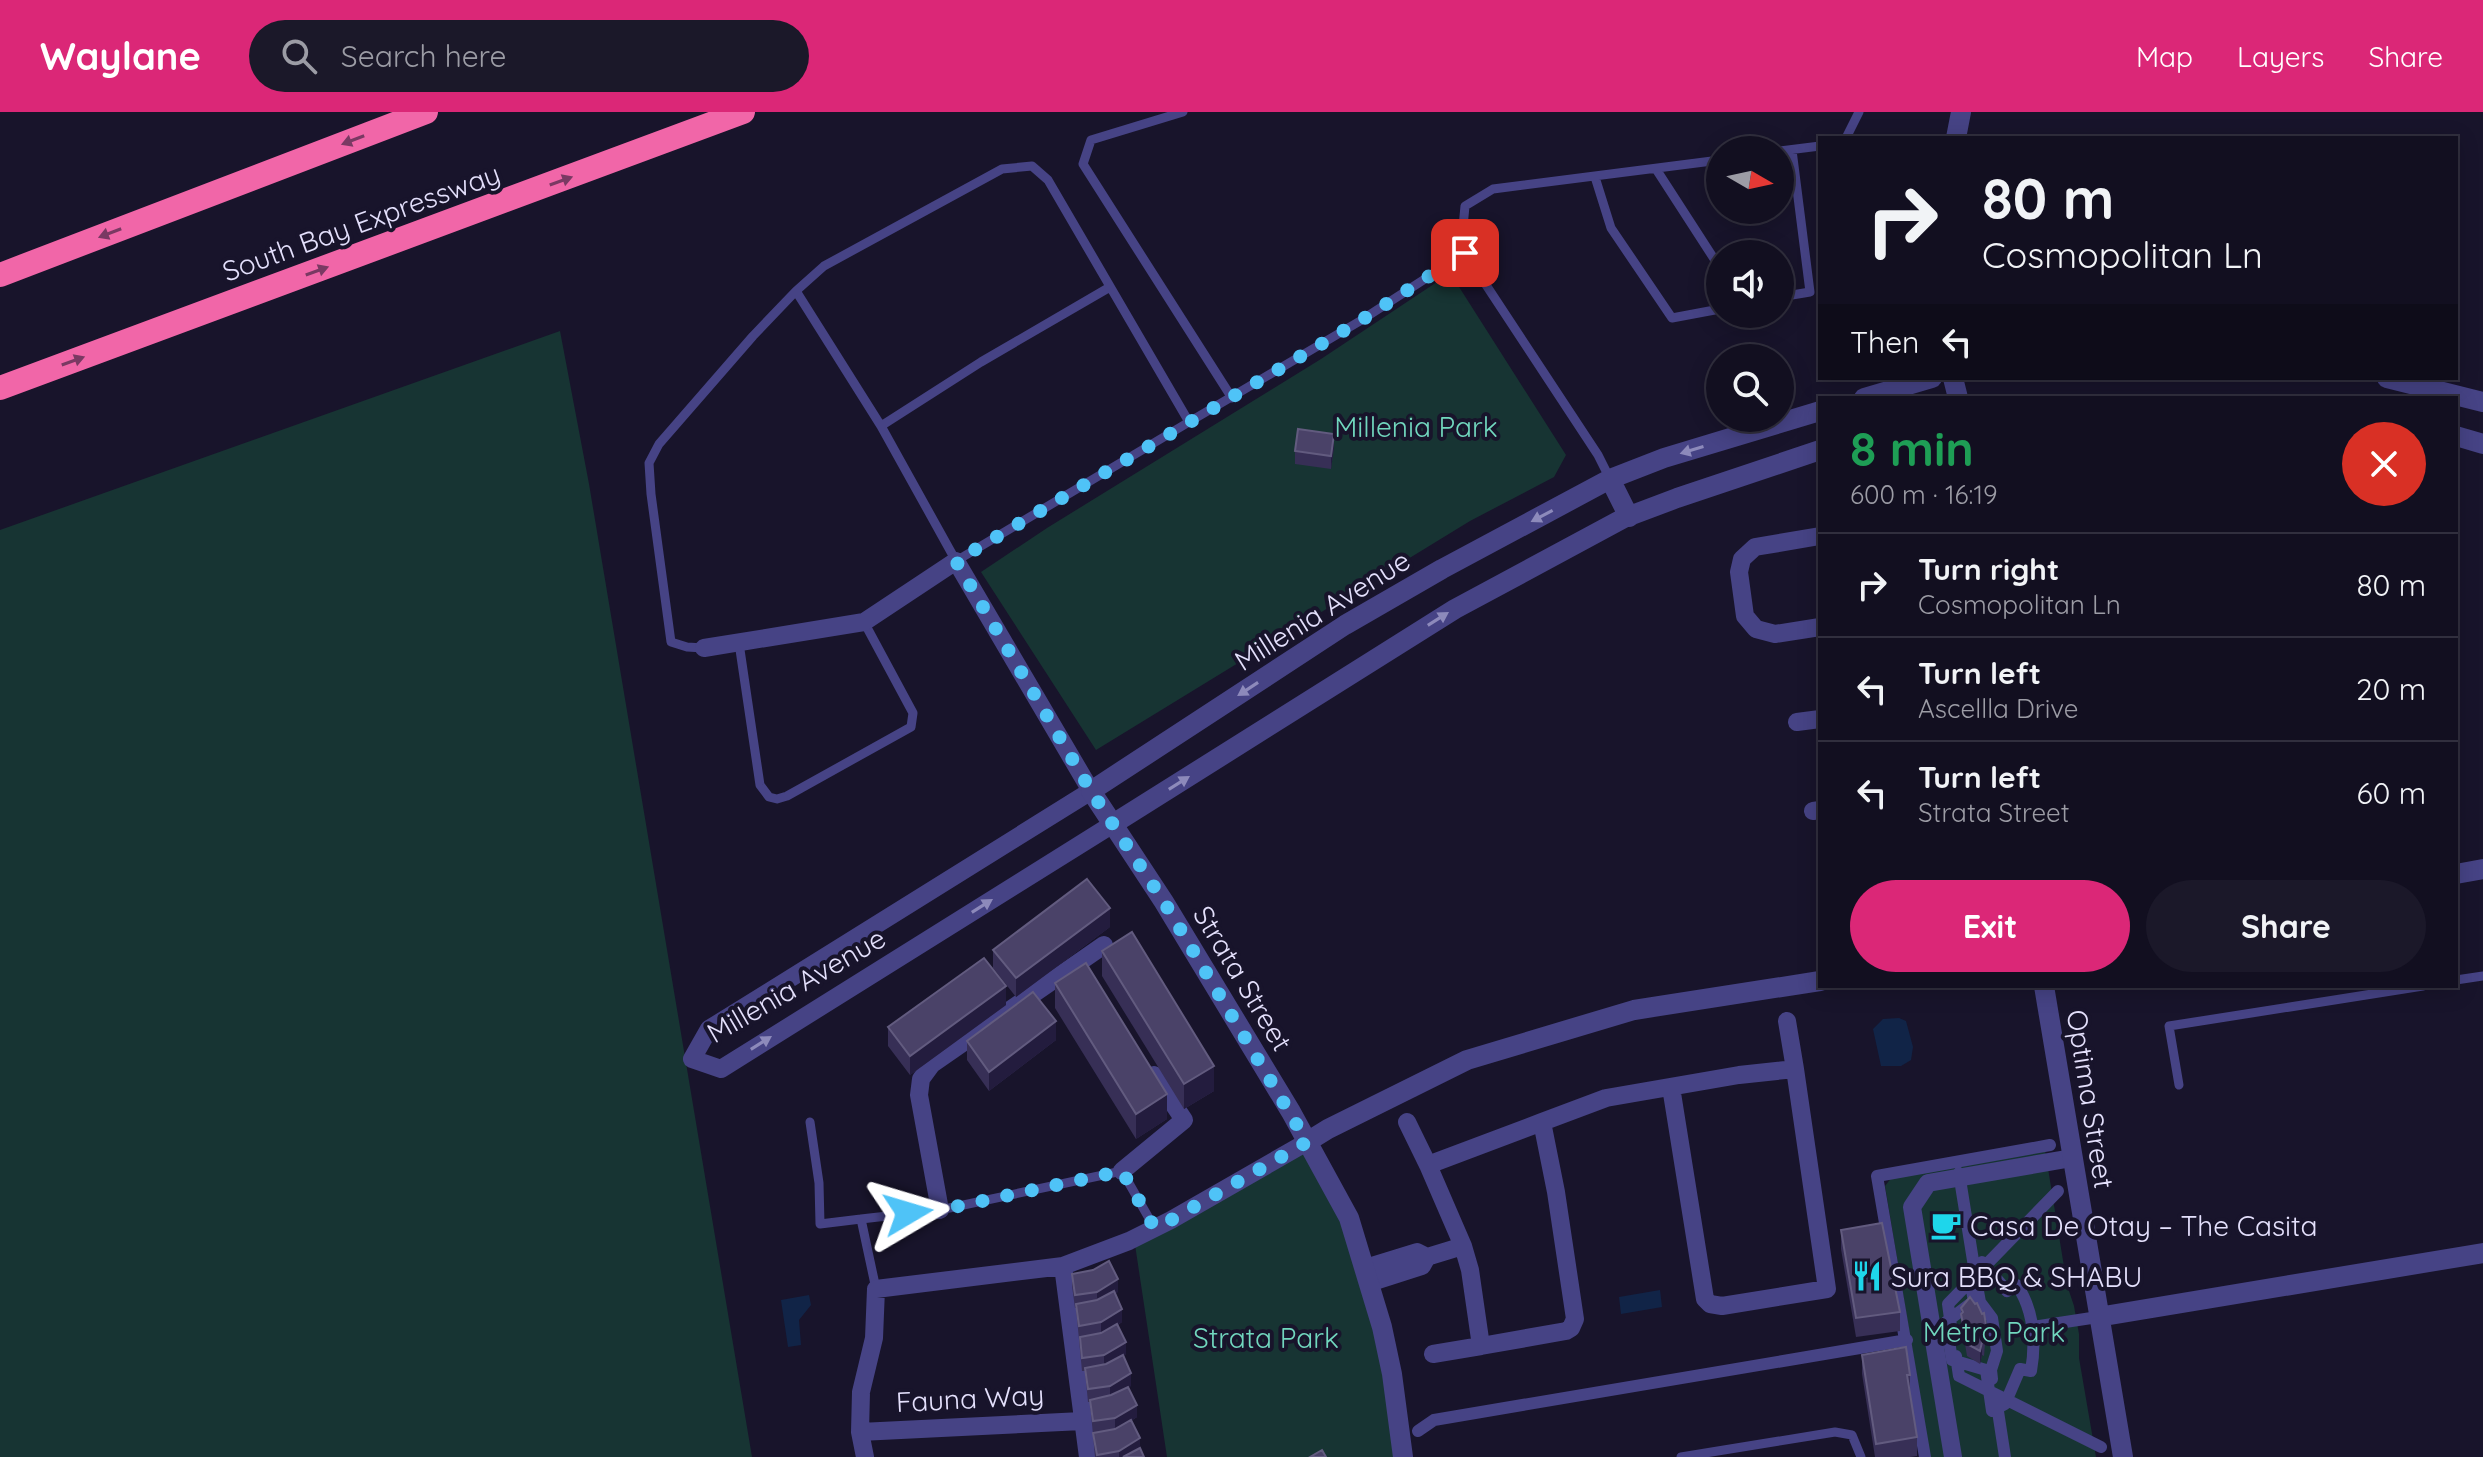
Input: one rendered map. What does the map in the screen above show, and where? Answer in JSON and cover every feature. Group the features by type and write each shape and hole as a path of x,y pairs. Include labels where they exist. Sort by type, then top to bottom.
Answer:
{"highway":[{"path":"0,275 426,112"},
{"name":"South Bay Expressway","path":"0,388 743,112"}],"street":[{"path":"1956,136 1961,112"},
{"path":"1871,396 1925,380"},
{"path":"2392,380 2420,392 2445,396"},
{"path":"2458,398 2483,402"},
{"name":"Millenia Avenue","path":"1818,412 1664,458 1610,479 1442,569 1345,625 1091,791 709,1029 692,1059 721,1069 1455,609 1629,517 1818,451"},
{"path":"2458,437 2483,444"},
{"path":"1610,479 1629,517"},
{"path":"1818,536 1762,544 1744,555 1739,565 1745,616 1753,626 1775,634 1818,627"},
{"path":"704,648 864,622 956,561"},
{"name":"Strata Street","path":"956,561 1091,791 1164,902 1349,1218 1387,1351 1403,1457"},
{"path":"1797,722 1818,719"},
{"path":"2458,874 2483,869"},
{"path":"940,1210 919,1095 921,1079 932,1064 1084,968 1104,945"},
{"path":"865,1457 860,1432 861,1392 874,1338 876,1289 1063,1266 1129,1241 1171,1220 1328,1129 1467,1060 1634,1010 1818,981"},
{"name":"Optima Street","path":"2044,988 2123,1457"},
{"path":"1671,1087 1705,1299 1710,1304 1722,1306 1827,1289 1787,1021"},
{"path":"1122,1171 1184,1120 1140,1054"},
{"path":"1428,1165 1606,1098 1739,1075 1795,1069"},
{"path":"1407,1122 1463,1246 1470,1270 1481,1346"},
{"path":"1433,1354 1571,1328 1575,1319 1542,1122"},
{"path":"1953,1457 1946,1341 1912,1207 1928,1183 1958,1170 2050,1145"},
{"path":"1925,1457 1877,1176 2072,1158"},
{"path":"1958,1170 1980,1302 1992,1318 1994,1329 1997,1351 1991,1370 1992,1411 2002,1405"},
{"path":"1992,1393 1959,1376 1957,1361 1946,1341 1950,1319 1948,1304 2058,1191"},
{"path":"1367,1276 1417,1252 1427,1257 1463,1246"},
{"path":"2032,1327 2483,1253"},
{"path":"1063,1266 1088,1457"},
{"path":"1976,1273 2007,1291 2017,1285 2032,1327 2034,1347 2031,1371 2020,1369 2002,1405 2005,1457"},
{"path":"1418,1431 1434,1420 1907,1344 1946,1341"},
{"path":"2002,1405 2101,1447"},
{"name":"Fauna Way","path":"860,1432 1082,1421"}],"lane":[{"path":"1183,112 1091,140 1083,164 1232,398"},
{"path":"1847,136 1859,112"},
{"path":"1794,150 1818,146"},
{"path":"1610,479 1598,455 1465,253 1465,206 1493,189 1706,162"},
{"path":"704,648 671,642 649,463 659,444 753,336 824,266 1002,169 1032,166 1048,180 1189,422"},
{"path":"1794,166 1810,292 1794,295"},
{"path":"1656,169 1706,246"},
{"path":"1595,177 1611,228 1672,318 1706,312"},
{"path":"796,291 881,426 956,561 1360,321 1465,253"},
{"path":"881,426 981,362 1110,287"},
{"path":"739,643 760,785 769,797 777,799 797,791 911,727 913,713 864,622"},
{"path":"2458,980 2483,976"},
{"path":"2179,1085 2169,1026 2410,988"},
{"path":"810,1122 819,1183 820,1224 940,1210 1122,1171 1154,1227"},
{"path":"861,1219 876,1289"},
{"path":"1681,1457 1740,1452 1835,1432 1852,1435 1861,1457"}],"green space":[{"name":"Millenia Park","path":"1443,278 1454,279 1566,455 1554,477 1470,521 1096,750 981,572 1321,359"},
{"path":"560,331 589,484 752,1457 0,1457 0,530"},
{"name":"Strata Park","path":"1307,1142 1349,1218 1403,1457 1167,1457 1134,1238"},
{"name":"Metro Park","path":"2045,1150 2067,1285 2079,1334 2079,1358 2096,1457 1930,1457 1885,1186 1892,1177"}],"water":[{"path":"1883,1019 1906,1021 1913,1047 1911,1060 1901,1066 1881,1066 1873,1029"},
{"path":"1660,1290 1662,1307 1621,1314 1619,1297"},
{"path":"809,1295 811,1305 799,1320 801,1345 788,1347 781,1300"}],"building":[{"path":"1298,429 1334,434 1331,456 1295,451"},
{"path":"1087,879 1110,908 1016,978 993,950"},
{"path":"1132,932 1214,1066 1184,1084 1102,951"},
{"path":"984,958 1006,986 910,1056 888,1027"},
{"path":"1086,963 1167,1094 1136,1114 1055,983"},
{"path":"1033,992 1056,1021 989,1072 967,1041"},
{"path":"1958,1212 1955,1223 1938,1222 1937,1215"},
{"name":"Sura BBQ & SHABU","path":"1882,1223 1900,1312 1856,1318 1841,1230"},
{"path":"1109,1261 1118,1279 1097,1292 1075,1295 1072,1274 1093,1270"},
{"path":"1114,1291 1122,1309 1101,1322 1079,1326 1076,1304 1097,1300"},
{"path":"1970,1297 1984,1313 1987,1331 1980,1351 1967,1344 1961,1314 1961,1308"},
{"path":"1117,1324 1126,1342 1104,1355 1082,1358 1080,1337 1101,1333"},
{"path":"1906,1347 1910,1375 1907,1375 1917,1437 1876,1444 1862,1355"},
{"path":"1123,1355 1131,1373 1110,1386 1088,1389 1085,1368 1106,1364"},
{"path":"1128,1387 1137,1405 1115,1418 1093,1421 1090,1400"},
{"path":"1131,1420 1140,1438 1119,1451 1097,1455 1093,1433 1115,1429"},
{"path":"1140,1448 1144,1457 1123,1457"},
{"path":"1322,1450 1326,1457 1310,1457"}],"place":[{"name":"Casa De Otay – The Casita","path":"1946,1225"},
{"name":"Sura BBQ & SHABU","path":"1867,1276"}],"route":[{"path":"908,1213 940,1210 1122,1171 1154,1227 1307,1142 1164,902 1091,791 956,561 1360,321 1465,253"}]}
